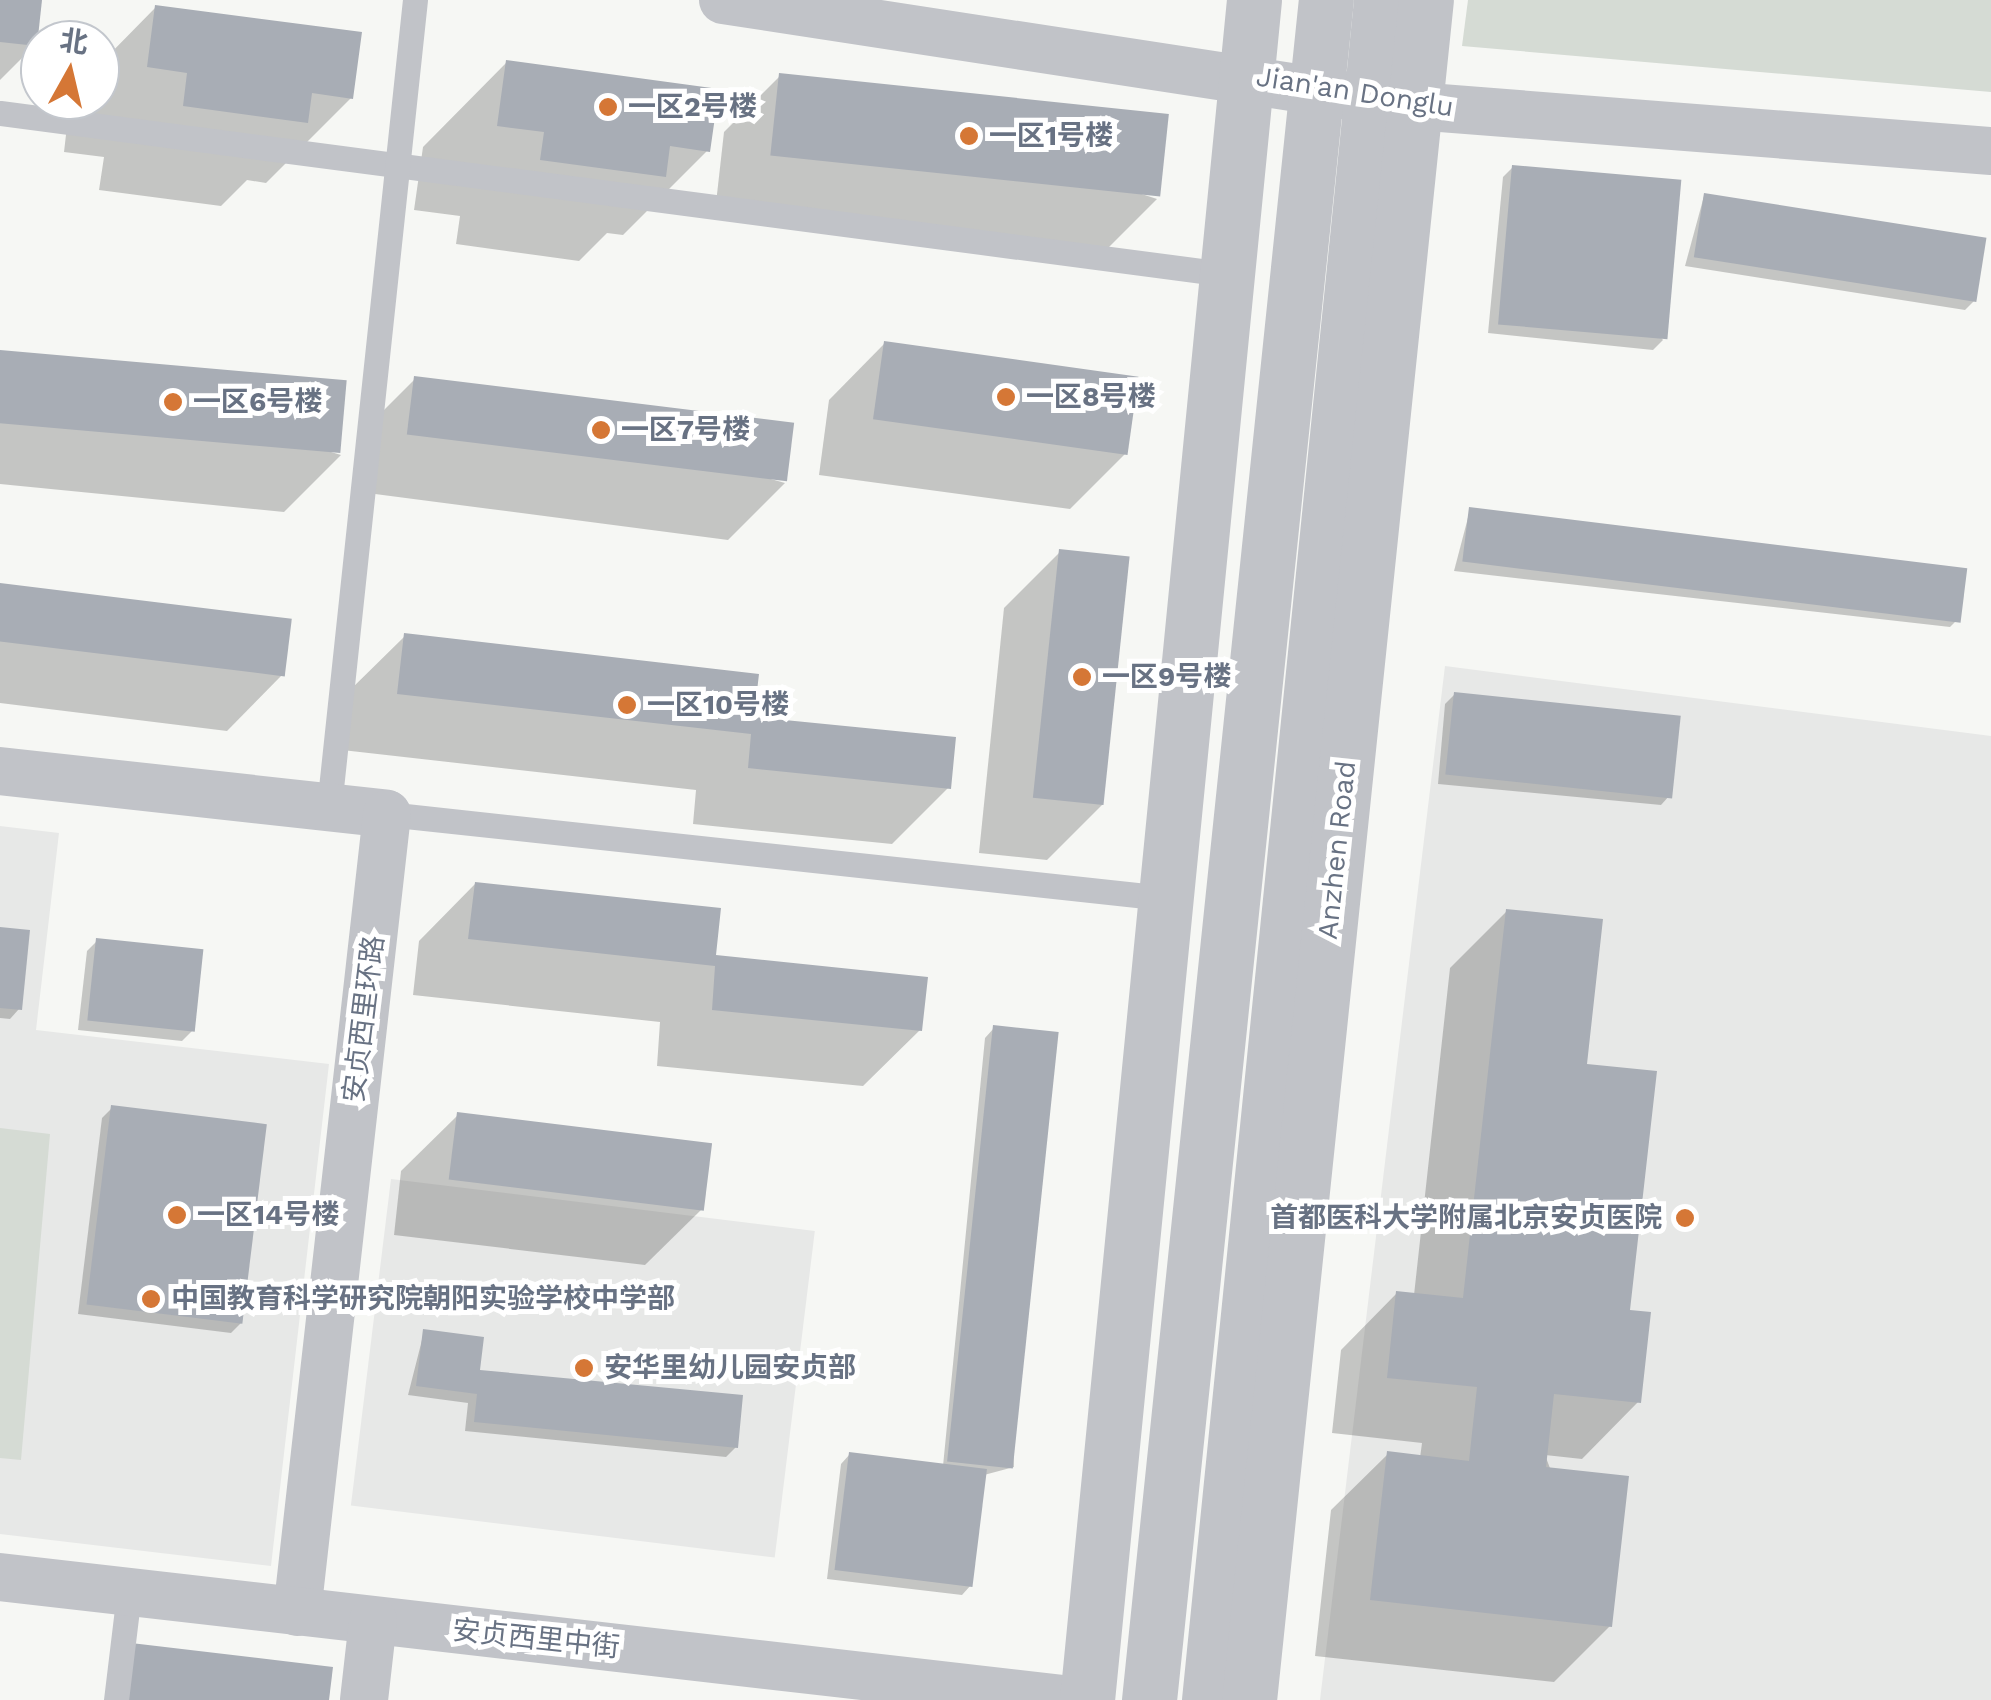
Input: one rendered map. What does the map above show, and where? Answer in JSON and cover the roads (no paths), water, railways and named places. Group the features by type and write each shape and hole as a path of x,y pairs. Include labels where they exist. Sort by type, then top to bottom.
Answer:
{"street":[{"name":"Jian'an Donglu","path":"723,0 1244,75 1393,101 1991,150"},
{"path":"1087,1700 1254,0"},
{"path":"1149,1700 1326,0"},
{"path":"1381,0 1393,101"},
{"name":"Anzhen Road","path":"1249,1700 1242,1572 1393,101 1426,0"},
{"path":"0,771 388,814"},
{"name":"安贞西里环路","path":"296,1612 388,814"},
{"path":"1102,1556 1242,1572"},
{"name":"Anzhen Road","path":"1208,1700 1242,1572"},
{"name":"安贞西里中街","path":"0,1576 1072,1700"},
{"path":"364,1700 374,1620"}],"lane":[{"path":"329,807 416,0"},
{"path":"0,113 1225,274"},
{"path":"388,814 1164,898"},
{"path":"116,1700 129,1592"}],"place":[{"name":"一区2号楼","path":"608,107"},
{"name":"一区1号楼","path":"969,136"},
{"name":"一区8号楼","path":"1006,397"},
{"name":"一区6号楼","path":"173,402"},
{"name":"一区7号楼","path":"601,430"},
{"name":"一区9号楼","path":"1082,677"},
{"name":"一区10号楼","path":"627,705"},
{"name":"一区14号楼","path":"177,1215"},
{"name":"首都医科大学附属北京安贞医院","path":"1685,1218"},
{"name":"中国教育科学研究院朝阳实验学校中学部","path":"151,1299"},
{"name":"安华里幼儿园安贞部","path":"584,1368"}]}
